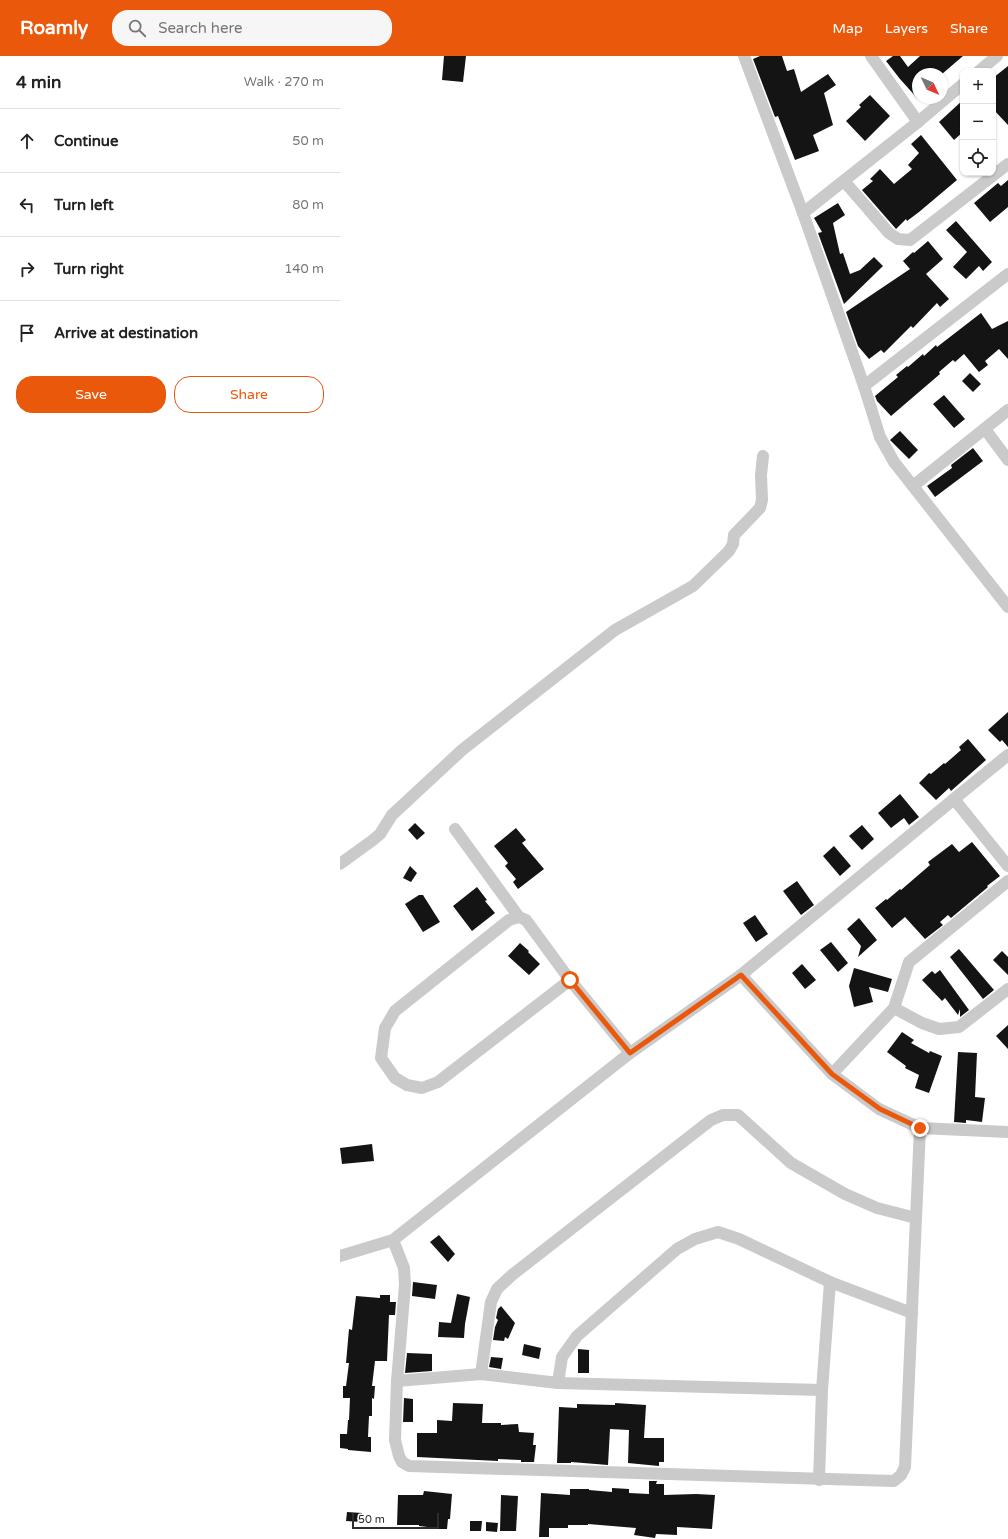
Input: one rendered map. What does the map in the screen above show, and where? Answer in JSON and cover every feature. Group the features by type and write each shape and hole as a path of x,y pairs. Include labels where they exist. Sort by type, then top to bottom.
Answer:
{"street":[{"path":"744,56 803,213 864,386 880,437 894,462 1008,607"},
{"path":"872,56 918,122"},
{"path":"982,68 996,56"},
{"path":"803,213 918,122 960,87"},
{"path":"844,181 888,233 898,239 910,240 1008,164"},
{"path":"864,386 1008,274"},
{"path":"913,486 1008,410"},
{"path":"985,429 1008,460"},
{"path":"340,864 380,834 392,815 462,750 616,630 693,586 729,551 733,544 734,535 760,508 762,500 761,475 763,456"},
{"path":"340,1256 393,1240 630,1053 741,975 1008,755"},
{"path":"954,799 1008,866"},
{"path":"455,829 519,917 526,920 570,980 630,1053"},
{"path":"832,1074 894,1008 909,962 1008,881"},
{"path":"519,917 509,920 395,1011 384,1028 381,1058 395,1078 407,1085 422,1088 438,1082 570,980"},
{"path":"741,975 832,1074 880,1109 920,1128 1008,1132"},
{"path":"894,1008 922,1023 939,1029 959,1027 1008,989"},
{"path":"481,1374 491,1302 497,1289 512,1274 705,1124 724,1115 738,1115 791,1163 846,1194 877,1208 916,1218"},
{"path":"393,1240 404,1268 396,1381 396,1440 399,1456 402,1462 410,1466 819,1480 894,1481 901,1475 905,1467 920,1128"},
{"path":"558,1383 562,1357 577,1336 677,1250 695,1239 718,1232 739,1239 830,1282 912,1313"},
{"path":"819,1480 822,1390 830,1282"},
{"path":"396,1381 481,1374 558,1383 822,1390"}],"building":[{"path":"444,56 466,56 463,82 442,80"},
{"path":"760,56 782,56 787,71 794,69 801,92 828,74 836,85 824,93 833,125 813,135 819,151 795,160 778,116 775,117 753,59"},
{"path":"893,56 900,56 908,67 920,56 963,56 948,69 912,68 912,92 886,61"},
{"path":"1008,66 1008,125 996,112 996,76"},
{"path":"870,95 890,116 865,141 846,121 861,107 859,105"},
{"path":"960,103 960,135 954,140 939,122"},
{"path":"921,135 957,180 919,212 907,221 906,219 896,229 862,190 873,181 870,179 880,169 894,184 912,169 908,165 919,153 911,144"},
{"path":"1008,180 1008,207 990,222 974,203 998,183 1001,186"},
{"path":"838,203 845,215 833,223 840,254 843,253 850,274 860,270 874,257 883,266 844,304 818,233 822,232 814,218"},
{"path":"956,221 992,262 983,271 979,266 966,279 953,267 967,252 946,230"},
{"path":"928,241 943,259 926,274 949,299 940,307 937,303 913,328 911,326 884,353 881,350 869,359 858,346 846,312 910,269 903,261"},
{"path":"981,313 992,329 1008,321 1008,359 999,349 985,361 988,365 979,372 964,354 955,362 953,360 939,372 940,374 891,416 877,401 875,396 898,377 896,375 907,366 908,367 923,354 924,356 936,345 937,347"},
{"path":"970,373 981,384 973,392 962,381"},
{"path":"944,395 965,419 954,428 933,404"},
{"path":"900,431 918,450 909,459 890,440"},
{"path":"973,448 983,461 935,497 927,486 952,468 951,465"},
{"path":"1008,712 1008,747 1002,740 1000,742 988,730"},
{"path":"968,739 986,760 951,791 949,788 936,800 919,783 929,773 931,774 944,763 945,764 961,750 959,747"},
{"path":"900,794 919,817 909,825 904,818 891,828 878,813"},
{"path":"415,823 425,833 417,840 408,830"},
{"path":"862,825 874,839 862,850 849,836"},
{"path":"516,828 526,840 522,843 544,869 518,889 513,882 516,879 505,866 508,863 494,846"},
{"path":"972,842 1000,876 951,918 948,915 940,922 943,925 925,939 905,917 892,928 875,908 900,889 901,890 930,865 928,862 952,844 959,852"},
{"path":"834,846 851,866 840,876 823,856"},
{"path":"410,866 417,873 411,882 403,878"},
{"path":"797,881 814,905 801,915 783,891"},
{"path":"477,887 487,900 485,901 495,913 472,931 453,906"},
{"path":"419,895 423,895 440,922 423,932 405,904"},
{"path":"755,915 768,934 756,942 743,923"},
{"path":"859,918 877,940 858,957 861,946 847,929"},
{"path":"831,942 848,963 838,972 820,950"},
{"path":"520,943 540,964 529,975 508,956"},
{"path":"959,949 994,990 983,999 950,957"},
{"path":"1002,951 1008,957 1008,975 993,960"},
{"path":"802,964 816,980 805,989 792,973"},
{"path":"854,968 892,979 888,992 869,987 873,1002 854,1007 849,986"},
{"path":"940,970 969,1010 960,1017 960,1009 958,1015 945,998 942,1001 922,980 932,971 935,974"},
{"path":"1008,1025 1008,1049 996,1036"},
{"path":"902,1032 914,1040 911,1043 929,1053 930,1051 942,1056 929,1093 915,1088 919,1075 905,1068 906,1066 887,1052"},
{"path":"958,1052 977,1053 975,1097 985,1098 982,1122 966,1120 966,1123 954,1122"},
{"path":"372,1144 374,1161 342,1164 340,1148"},
{"path":"439,1235 455,1254 448,1262 430,1242"},
{"path":"413,1282 437,1285 435,1299 412,1296"},
{"path":"457,1294 470,1297 464,1338 438,1337 439,1322 451,1323"},
{"path":"380,1295 390,1295 390,1302 396,1302 395,1315 389,1315 387,1361 375,1361 372,1386 375,1386 374,1399 372,1398 372,1416 369,1416 368,1437 371,1437 371,1452 348,1450 340,1448 340,1434 347,1434 349,1420 350,1398 343,1398 343,1386 346,1386 349,1363 346,1363 349,1329 352,1330 356,1296 380,1298"},
{"path":"501,1306 515,1323 508,1339 505,1337 504,1341 493,1340 495,1327 498,1320 496,1318 498,1309"},
{"path":"524,1344 541,1348 539,1359 522,1355"},
{"path":"578,1349 589,1350 589,1373 578,1373"},
{"path":"407,1353 432,1354 432,1371 405,1373"},
{"path":"491,1357 503,1358 501,1369 489,1367"},
{"path":"404,1398 413,1399 413,1422 403,1422"},
{"path":"453,1403 483,1404 482,1423 501,1423 501,1425 518,1424 519,1432 534,1433 533,1445 536,1445 534,1462 498,1459 498,1461 417,1457 417,1433 437,1433 437,1420 452,1421"},
{"path":"615,1403 646,1405 644,1438 664,1438 664,1462 659,1462 659,1466 628,1463 629,1430 610,1429 608,1465 571,1462 557,1463 559,1407 577,1408 577,1404 615,1405"},
{"path":"649,1481 657,1481 656,1484 664,1484 664,1495 715,1495 712,1529 677,1527 677,1535 656,1534 655,1538 634,1535 636,1528 588,1524 568,1525 568,1528 549,1528 549,1537 539,1537 541,1493 570,1495 570,1489 589,1489 612,1492 612,1488 629,1489 629,1493 649,1494"},
{"path":"424,1491 452,1494 450,1519 448,1519 447,1529 436,1529 419,1525 397,1525 398,1495 423,1495"},
{"path":"501,1495 518,1496 516,1531 500,1531"},
{"path":"347,1512 362,1513 361,1522 346,1521"},
{"path":"470,1521 482,1521 481,1531 470,1531"},
{"path":"486,1522 498,1523 497,1532 486,1531"}],"route":[{"path":"570,980 630,1053 741,975 832,1074 880,1109 920,1128"}]}
